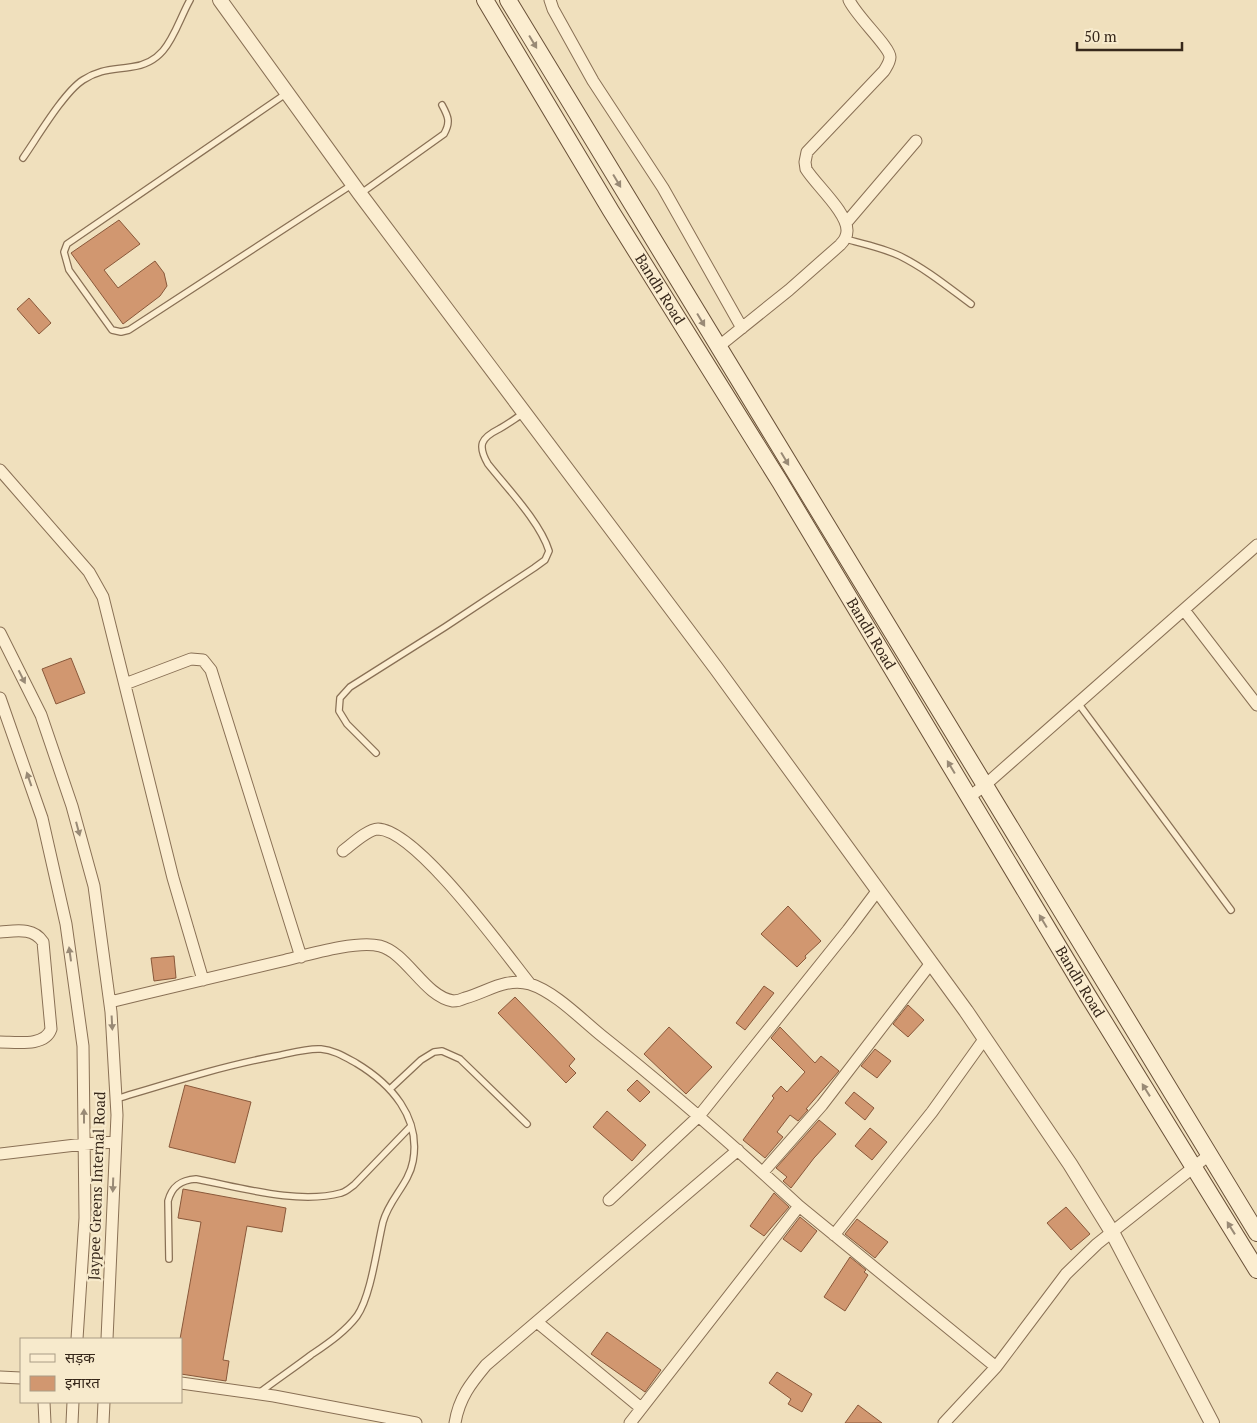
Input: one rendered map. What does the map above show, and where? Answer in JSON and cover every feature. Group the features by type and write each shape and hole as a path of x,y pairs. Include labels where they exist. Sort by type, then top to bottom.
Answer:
{"main road":[{"name":"Bandh Road","path":"485,0 611,211 780,482 1086,994 1257,1270"},
{"name":"Bandh Road","path":"508,0 1257,1233"}],"street":[{"path":"220,0 356,189 716,668 985,1038 1070,1164 1112,1232 1212,1423"},
{"path":"550,0 553,9 593,81 663,188 742,328"},
{"path":"718,347 828,256 845,239 846,223 806,168 807,152 884,71 889,62 890,55 887,48 862,21 849,0"},
{"path":"846,223 916,141"},
{"path":"0,470 89,572 103,597 173,878 203,980"},
{"path":"969,797 984,786 1257,545"},
{"path":"1184,610 1257,705"},
{"name":"Jaypee Greens Internal Road","path":"0,633 41,715 72,806 94,886 110,1002 116,1099 107,1338"},
{"path":"125,684 191,659 203,660 212,670 301,957"},
{"name":"Jaypee Greens Internal Road","path":"0,698 42,818 66,924 83,1046 85,1218 77,1338"},
{"path":"343,851 371,831 379,829 398,837 446,879 530,984"},
{"path":"609,1200 699,1116 878,890"},
{"path":"0,932 30,932 39,936 43,942 51,1029 48,1036 42,1039 0,1042"},
{"path":"110,1002 361,944 382,946 396,956 441,997 455,1001 511,982 530,984 551,995 699,1116 834,1236 996,1367"},
{"path":"763,1172 822,1105 931,963"},
{"path":"834,1236 932,1112 985,1038"},
{"path":"0,1154 115,1142"},
{"path":"455,1423 457,1408 466,1389 486,1365 738,1150"},
{"path":"944,1423 996,1367 1066,1274 1097,1244 1209,1155"},
{"path":"630,1423 800,1206"},
{"path":"537,1322 642,1408"},
{"path":"0,1378 20,1378"},
{"path":"182,1383 257,1394 416,1423"},
{"path":"44,1403 45,1423"},
{"path":"72,1423 73,1403"},
{"path":"104,1403 104,1423"}],"lane":[{"path":"23,158 66,96 81,81 105,70 145,64 155,60 171,40 190,0"},
{"path":"288,92 67,244 64,252 69,270 112,330 120,332 129,330 444,134 449,123 449,117 442,105"},
{"path":"845,239 901,256 924,269 971,304"},
{"path":"376,753 347,724 339,711 340,698 350,686 445,627 534,568 545,560 549,551 546,540 482,454 482,443 489,433 524,413"},
{"path":"1078,703 1231,910"},
{"path":"116,1099 250,1061 321,1049 348,1058 374,1074 390,1089 402,1105 412,1126 414,1144 410,1173 389,1206 384,1219 366,1299 358,1314 334,1339 257,1394"},
{"path":"390,1089 421,1060 434,1052 442,1051 460,1058 527,1124"},
{"path":"169,1259 168,1202 171,1192 186,1179 196,1179 274,1194 308,1197 343,1193 354,1185 412,1126"}],"building":[{"path":"119,220 140,244 104,270 118,288 155,261 164,273 167,286 160,296 123,324 71,253"},
{"path":"29,298 51,323 39,334 17,309"},
{"path":"71,658 85,693 56,704 42,669"},
{"path":"788,906 821,941 805,956 806,958 797,967 761,934"},
{"path":"174,956 176,978 154,981 151,958"},
{"path":"764,986 774,993 745,1030 736,1023"},
{"path":"515,997 575,1059 569,1066 576,1073 566,1083 498,1013"},
{"path":"908,1005 924,1020 908,1037 893,1024"},
{"path":"669,1027 712,1067 686,1094 644,1054"},
{"path":"780,1027 815,1063 821,1056 839,1071 798,1121 790,1115 777,1132 783,1137 765,1158 743,1140 774,1098 772,1096 781,1086 787,1092 805,1072 771,1038"},
{"path":"875,1049 891,1061 877,1078 861,1066"},
{"path":"637,1080 650,1092 640,1102 627,1090"},
{"path":"185,1085 251,1102 235,1163 169,1147"},
{"path":"854,1092 874,1108 865,1120 845,1103"},
{"path":"607,1111 646,1145 632,1161 593,1127"},
{"path":"819,1120 836,1134 814,1158 791,1188 783,1181 787,1177 776,1168"},
{"path":"870,1128 887,1142 872,1160 855,1146"},
{"path":"183,1189 286,1208 282,1232 247,1226 223,1360 229,1361 226,1381 182,1374 182,1338 180,1338 201,1222 178,1218"},
{"path":"774,1193 789,1207 764,1236 750,1226"},
{"path":"1066,1207 1090,1234 1071,1250 1047,1223"},
{"path":"800,1217 817,1231 801,1252 783,1239"},
{"path":"857,1219 888,1242 875,1258 845,1234"},
{"path":"850,1257 866,1270 864,1272 868,1275 845,1311 824,1297"},
{"path":"607,1332 661,1370 645,1392 591,1354"},
{"path":"777,1372 812,1394 802,1412 788,1404 791,1399 769,1383"},
{"path":"858,1405 882,1423 845,1423"}]}
